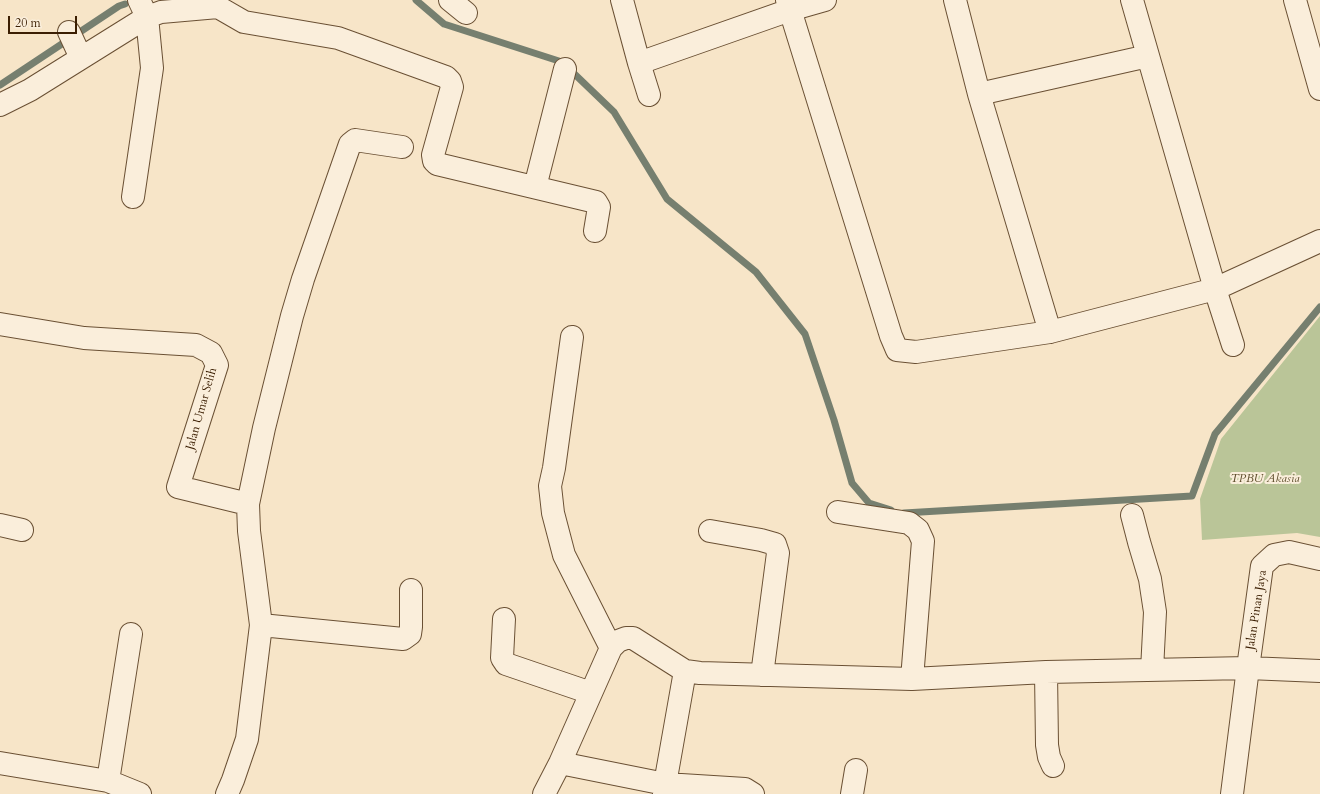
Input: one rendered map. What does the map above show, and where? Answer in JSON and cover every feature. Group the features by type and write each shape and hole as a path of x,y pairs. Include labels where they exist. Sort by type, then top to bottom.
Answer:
{"street":[{"path":"450,0 466,13 462,0"},
{"path":"622,0 649,95"},
{"path":"639,63 788,5 825,0"},
{"path":"955,0 979,94 1050,332"},
{"path":"1132,0 1215,289 1233,345"},
{"path":"1295,0 1320,90"},
{"path":"788,5 891,336 897,350 916,352 1050,332 1215,289 1320,241"},
{"path":"0,105 30,90 75,44 143,9 161,12 218,7 244,22 338,38 446,77 450,81 452,87 433,155 434,161 437,164 596,202 599,207 595,231"},
{"path":"133,197 152,68 143,9"},
{"path":"979,94 1148,56"},
{"path":"535,187 565,69"},
{"path":"227,794 246,739 261,625 249,531 248,504 292,316 303,279 350,144 355,140 402,148"},
{"name":"Jalan Umar Selih","path":"0,324 84,338 196,345 211,353 216,365 178,487 248,504"},
{"path":"572,337 550,486 553,513 564,555 611,648"},
{"path":"838,512 909,523 918,530 923,541 912,680"},
{"path":"1132,515 1150,579 1155,612 1155,644 1152,670"},
{"path":"0,525 22,530"},
{"path":"710,531 775,544 778,553 762,675"},
{"name":"Jalan Pinan Jaya","path":"1232,794 1262,566 1274,555 1290,552 1320,559"},
{"path":"261,625 403,640 410,634 411,590"},
{"path":"504,619 502,658 506,664 591,693"},
{"path":"97,784 132,634"},
{"path":"544,794 560,763 611,648 618,641 626,638 633,638 685,671 700,673 912,680 1046,672 1248,668 1320,670"},
{"path":"664,789 685,671"},
{"path":"1046,672 1047,745 1049,757 1053,766"},
{"path":"560,763 664,789 745,789 753,794"},
{"path":"0,764 140,794"},
{"path":"852,794 856,770"}],"green space":[{"name":"TPBU Akasia","path":"1320,316 1320,537 1297,533 1202,540 1200,499 1221,439"}],"waterway":[{"path":"416,0 444,24 562,62 614,112 667,199 756,272 805,334 834,420 852,483 869,503 891,510"},
{"path":"0,85 119,6 125,4"},
{"path":"904,513 1192,496 1215,434 1320,307"}]}
